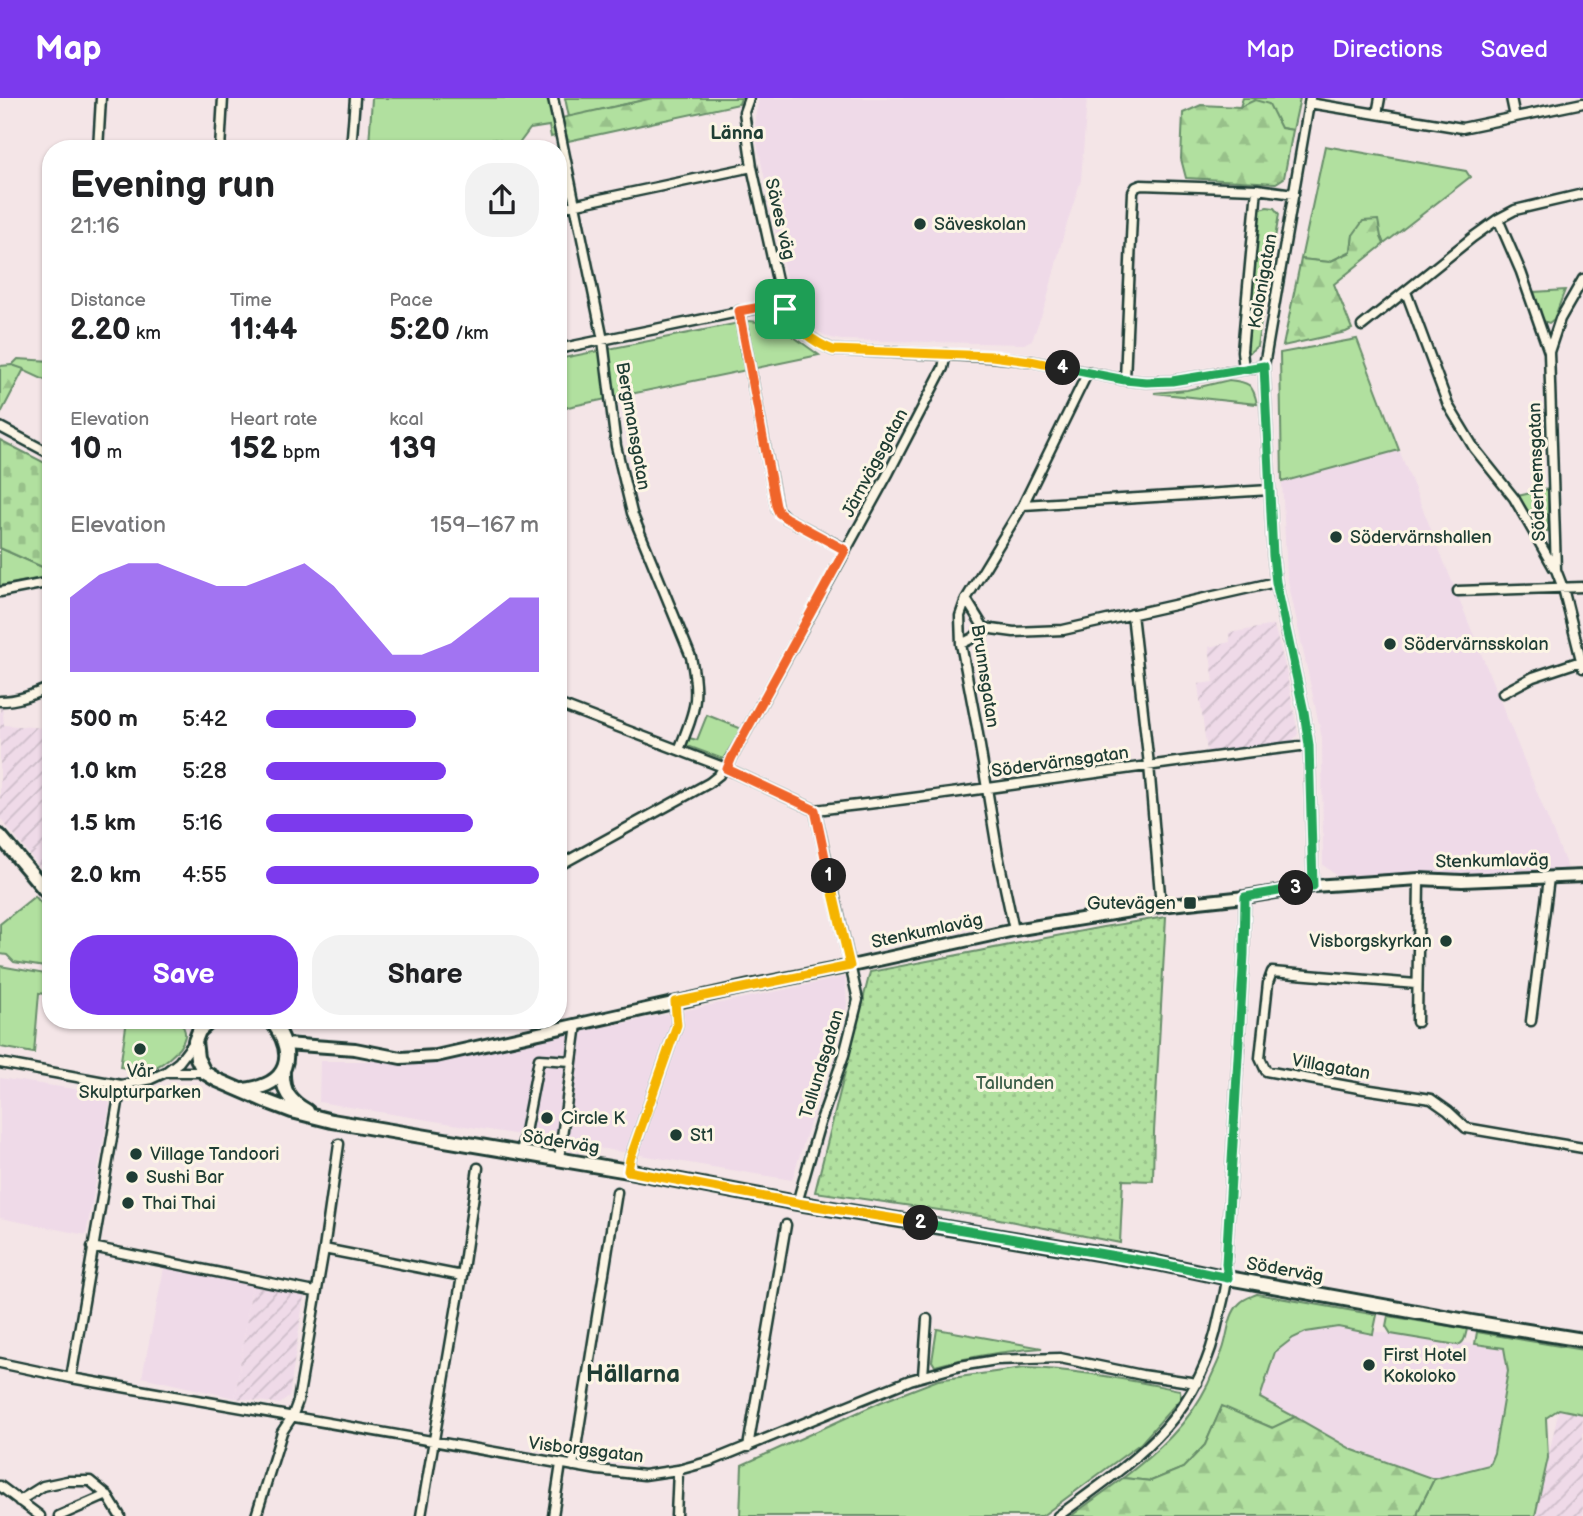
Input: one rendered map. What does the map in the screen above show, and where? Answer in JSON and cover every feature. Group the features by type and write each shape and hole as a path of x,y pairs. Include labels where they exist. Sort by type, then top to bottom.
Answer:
{"main road":[{"path":"0,836 42,886"},
{"path":"243,1090 266,1086 283,1070 285,1044 278,1029"},
{"path":"195,1031 197,1058 204,1072"},
{"name":"Söderväg","path":"283,1070 285,1090 295,1104 319,1118"},
{"name":"Söderväg","path":"204,1072 292,1111 319,1118 1583,1339"}],"street":[{"path":"99,140 101,98"},
{"path":"221,140 223,98"},
{"path":"352,140 355,98"},
{"name":"Bergmansgatan","path":"553,98 562,140"},
{"name":"Säves väg","path":"749,98 744,112 752,167 782,303 803,332 821,345 833,350 992,356 1146,382 1172,381 1264,366"},
{"path":"1377,114 1380,98"},
{"path":"1511,98 1515,117"},
{"path":"1309,100 1462,128 1583,103"},
{"name":"Kolonigatan","path":"1309,100 1264,366 1276,582 1309,745 1313,886"},
{"name":"Bergmansgatan","path":"567,163 603,340 616,446 632,513 691,657 696,706 679,750"},
{"path":"567,206 752,167"},
{"path":"1125,380 1133,192 1136,187 1257,189 1294,194"},
{"path":"1244,369 1242,351 1257,189"},
{"path":"1363,326 1498,219 1515,211 1583,194"},
{"path":"1498,219 1521,272 1549,352"},
{"name":"Söderhemsgatan","path":"1582,664 1556,570 1549,352 1560,319 1583,279"},
{"path":"1406,292 1448,405 1474,448 1514,498 1556,570"},
{"path":"567,347 782,303"},
{"path":"739,311 777,509 786,518 845,550"},
{"name":"Järnvägsgatan","path":"567,861 700,789 725,768 888,472 943,368 946,354"},
{"name":"Brunnsgatan","path":"1014,930 961,645 960,616 967,598 1023,505 1088,372"},
{"path":"0,427 42,449"},
{"path":"1023,505 1270,490"},
{"path":"961,645 984,628 1014,632 1063,630 1276,582"},
{"path":"0,592 42,584"},
{"path":"1458,591 1583,587"},
{"path":"967,598 984,628"},
{"path":"1132,614 1161,906"},
{"path":"1503,693 1533,677 1582,664"},
{"path":"0,701 25,698 42,691"},
{"path":"567,707 725,768 815,810"},
{"name":"Södervärnsgatan","path":"815,810 1309,745"},
{"name":"Tallundsgatan","path":"797,1203 820,1123 844,1055 858,1000 815,810"},
{"name":"Stenkumlaväg","path":"567,1026 1014,930 1161,906 1313,886 1419,879 1462,881 1583,876"},
{"path":"1531,1021 1549,878"},
{"path":"1417,1022 1419,879"},
{"path":"1058,1516 1140,1454 1158,1437 1178,1414 1197,1383 1215,1338 1228,1278 1226,1264 1245,897"},
{"name":"Villagatan","path":"1416,984 1272,972 1268,983 1260,1058 1266,1071 1431,1099 1466,1128 1583,1148"},
{"path":"628,1171 677,1025 675,1002"},
{"path":"559,1159 577,1024"},
{"name":"Stenkumlaväg","path":"285,1044 355,1049 401,1058 436,1056 555,1029"},
{"path":"0,1063 121,1085 151,1079 166,1072 179,1062 195,1031"},
{"path":"521,1153 538,1059 572,1061"},
{"path":"166,1072 204,1072"},
{"path":"71,1378 121,1085"},
{"path":"256,1516 282,1432 298,1401 339,1144"},
{"path":"421,1516 478,1168"},
{"path":"573,1466 618,1192"},
{"path":"748,1447 786,1225"},
{"path":"92,1247 315,1292"},
{"path":"324,1249 462,1276"},
{"path":"923,1376 927,1319"},
{"name":"Visborgsgatan","path":"0,1363 71,1378 561,1464 644,1475 711,1461 923,1376 996,1360 1060,1358 1197,1383"},
{"path":"553,1516 561,1464"},
{"path":"676,1516 678,1470"},
{"path":"19,1501 43,1486 67,1481 90,1481 107,1495 120,1516"},
{"path":"0,1486 40,1516"},
{"path":"59,1516 107,1495"}],"shaded area":[{"name":"Säveskolan","path":"759,98 1087,98 1081,180 1046,303 1032,340 1024,344 841,340 827,337 814,328 793,301 788,287 756,138 755,117"},
{"name":"Södervärnsskolan","path":"1399,450 1568,869 1338,877 1323,865 1322,738 1287,576 1282,482"},
{"path":"1274,625 1298,734 1292,741 1207,752 1198,684 1214,682 1209,647 1230,642 1229,633"},
{"path":"2,705 4,725 42,728 42,870 0,818"},
{"path":"845,977 847,1005 792,1180 319,1102 320,1061 378,1061 600,1028"},
{"path":"0,1078 101,1093 110,1104 86,1235 0,1218"},
{"path":"164,1268 252,1285 235,1398 142,1377"},
{"path":"252,1285 304,1296 289,1397 280,1404 235,1398"},
{"path":"1338,1327 1504,1348 1508,1371 1494,1453 1489,1465 1434,1479 1353,1450 1260,1398 1275,1352 1306,1332"},
{"path":"1559,1409 1583,1414 1583,1516 1535,1516"}],"green space":[{"path":"372,98 547,98 555,136 551,137 549,126 530,129 522,140 369,140"},
{"path":"565,98 653,98 569,117"},
{"path":"653,98 741,98 739,104 568,141 562,118"},
{"path":"1243,98 1300,98 1293,130 1281,128 1240,107"},
{"path":"1255,100 1269,104 1281,128 1293,130 1284,178 1276,183 1186,178 1181,159 1183,113 1201,105 1240,107"},
{"path":"1325,146 1466,171 1470,177 1384,244 1381,237 1353,235 1351,251 1329,262 1301,259"},
{"path":"1274,208 1279,214 1257,346 1249,353 1245,350 1260,209"},
{"path":"1378,220 1384,244 1334,284 1352,329 1283,346 1301,259 1329,262 1351,252 1353,235 1363,221"},
{"path":"1565,290 1554,319 1549,323 1543,321 1534,292"},
{"path":"749,321 769,323 819,355 567,407 567,357"},
{"path":"1357,339 1399,450 1282,482 1280,353"},
{"path":"18,359 42,360 42,379 12,365"},
{"path":"12,365 24,369 0,415 0,366"},
{"path":"1229,380 1249,385 1257,404 1154,393 1187,390"},
{"path":"0,440 42,461 42,567 0,548"},
{"path":"1548,489 1548,531 1542,532 1518,496"},
{"path":"0,548 42,567 42,578 0,586"},
{"path":"707,715 742,729 723,759 685,745 689,738 697,740"},
{"path":"35,896 42,904 42,967 14,962 7,955 0,954 0,924"},
{"name":"Tallunden","path":"1166,917 1153,1181 1123,1180 1120,1243 994,1218 815,1192 870,972"},
{"path":"0,966 42,973 34,1053 0,1047"},
{"path":"126,1029 184,1029 183,1042 162,1063 143,1071 120,1067"},
{"path":"1257,1294 1377,1315 1373,1334 1338,1327 1306,1332 1293,1338 1275,1352 1260,1398 1295,1417 1273,1428 1222,1407 1205,1445 1183,1468 1151,1481 1123,1478 1182,1425 1200,1399 1220,1358 1235,1309 1243,1300"},
{"path":"1388,1316 1467,1329 1463,1341 1457,1345 1391,1334 1386,1326"},
{"path":"937,1329 1042,1348 988,1354 935,1366 932,1361"},
{"path":"1477,1332 1583,1350 1583,1414 1559,1409 1546,1418 1548,1458 1535,1516 1417,1516 1434,1479 1489,1465 1494,1453 1508,1371 1504,1348 1475,1344"},
{"path":"1023,1368 1141,1382 1180,1390 1181,1398 1141,1443 1042,1516 740,1516 742,1465 881,1402 938,1380"},
{"path":"1222,1406 1272,1428 1295,1417 1353,1450 1434,1479 1417,1516 1071,1516 1123,1478 1151,1481 1183,1468 1205,1445"}],"place":[{"name":"Säveskolan","path":"920,224"},
{"name":"Södervärnshallen","path":"1336,537"},
{"name":"Södervärnsskolan","path":"1390,644"},
{"name":"Gutevägen","path":"1190,903"},
{"name":"Visborgskyrkan","path":"1446,941"},
{"name":"Vår Skulpturparken","path":"140,1049"},
{"name":"Circle K","path":"547,1118"},
{"name":"St1","path":"676,1135"},
{"name":"Village Tandoori","path":"136,1154"},
{"name":"Sushi Bar","path":"132,1177"},
{"name":"Thai Thai","path":"128,1203"},
{"name":"First Hotel Kokoloko","path":"1369,1365"}],"district":[{"name":"Länna","path":"737,133"},
{"name":"Hällarna","path":"633,1374"}],"route":[{"path":"782,303 785,309 803,332 833,350 992,356 1146,382 1172,381 1264,366 1276,582 1309,745 1313,886 1245,897 1226,1264 1228,1278 1157,1263 797,1203 628,1171 677,1025 675,1002 850,966 815,810 727,769 845,550 786,518 779,513 776,506 739,311 782,303"}]}
